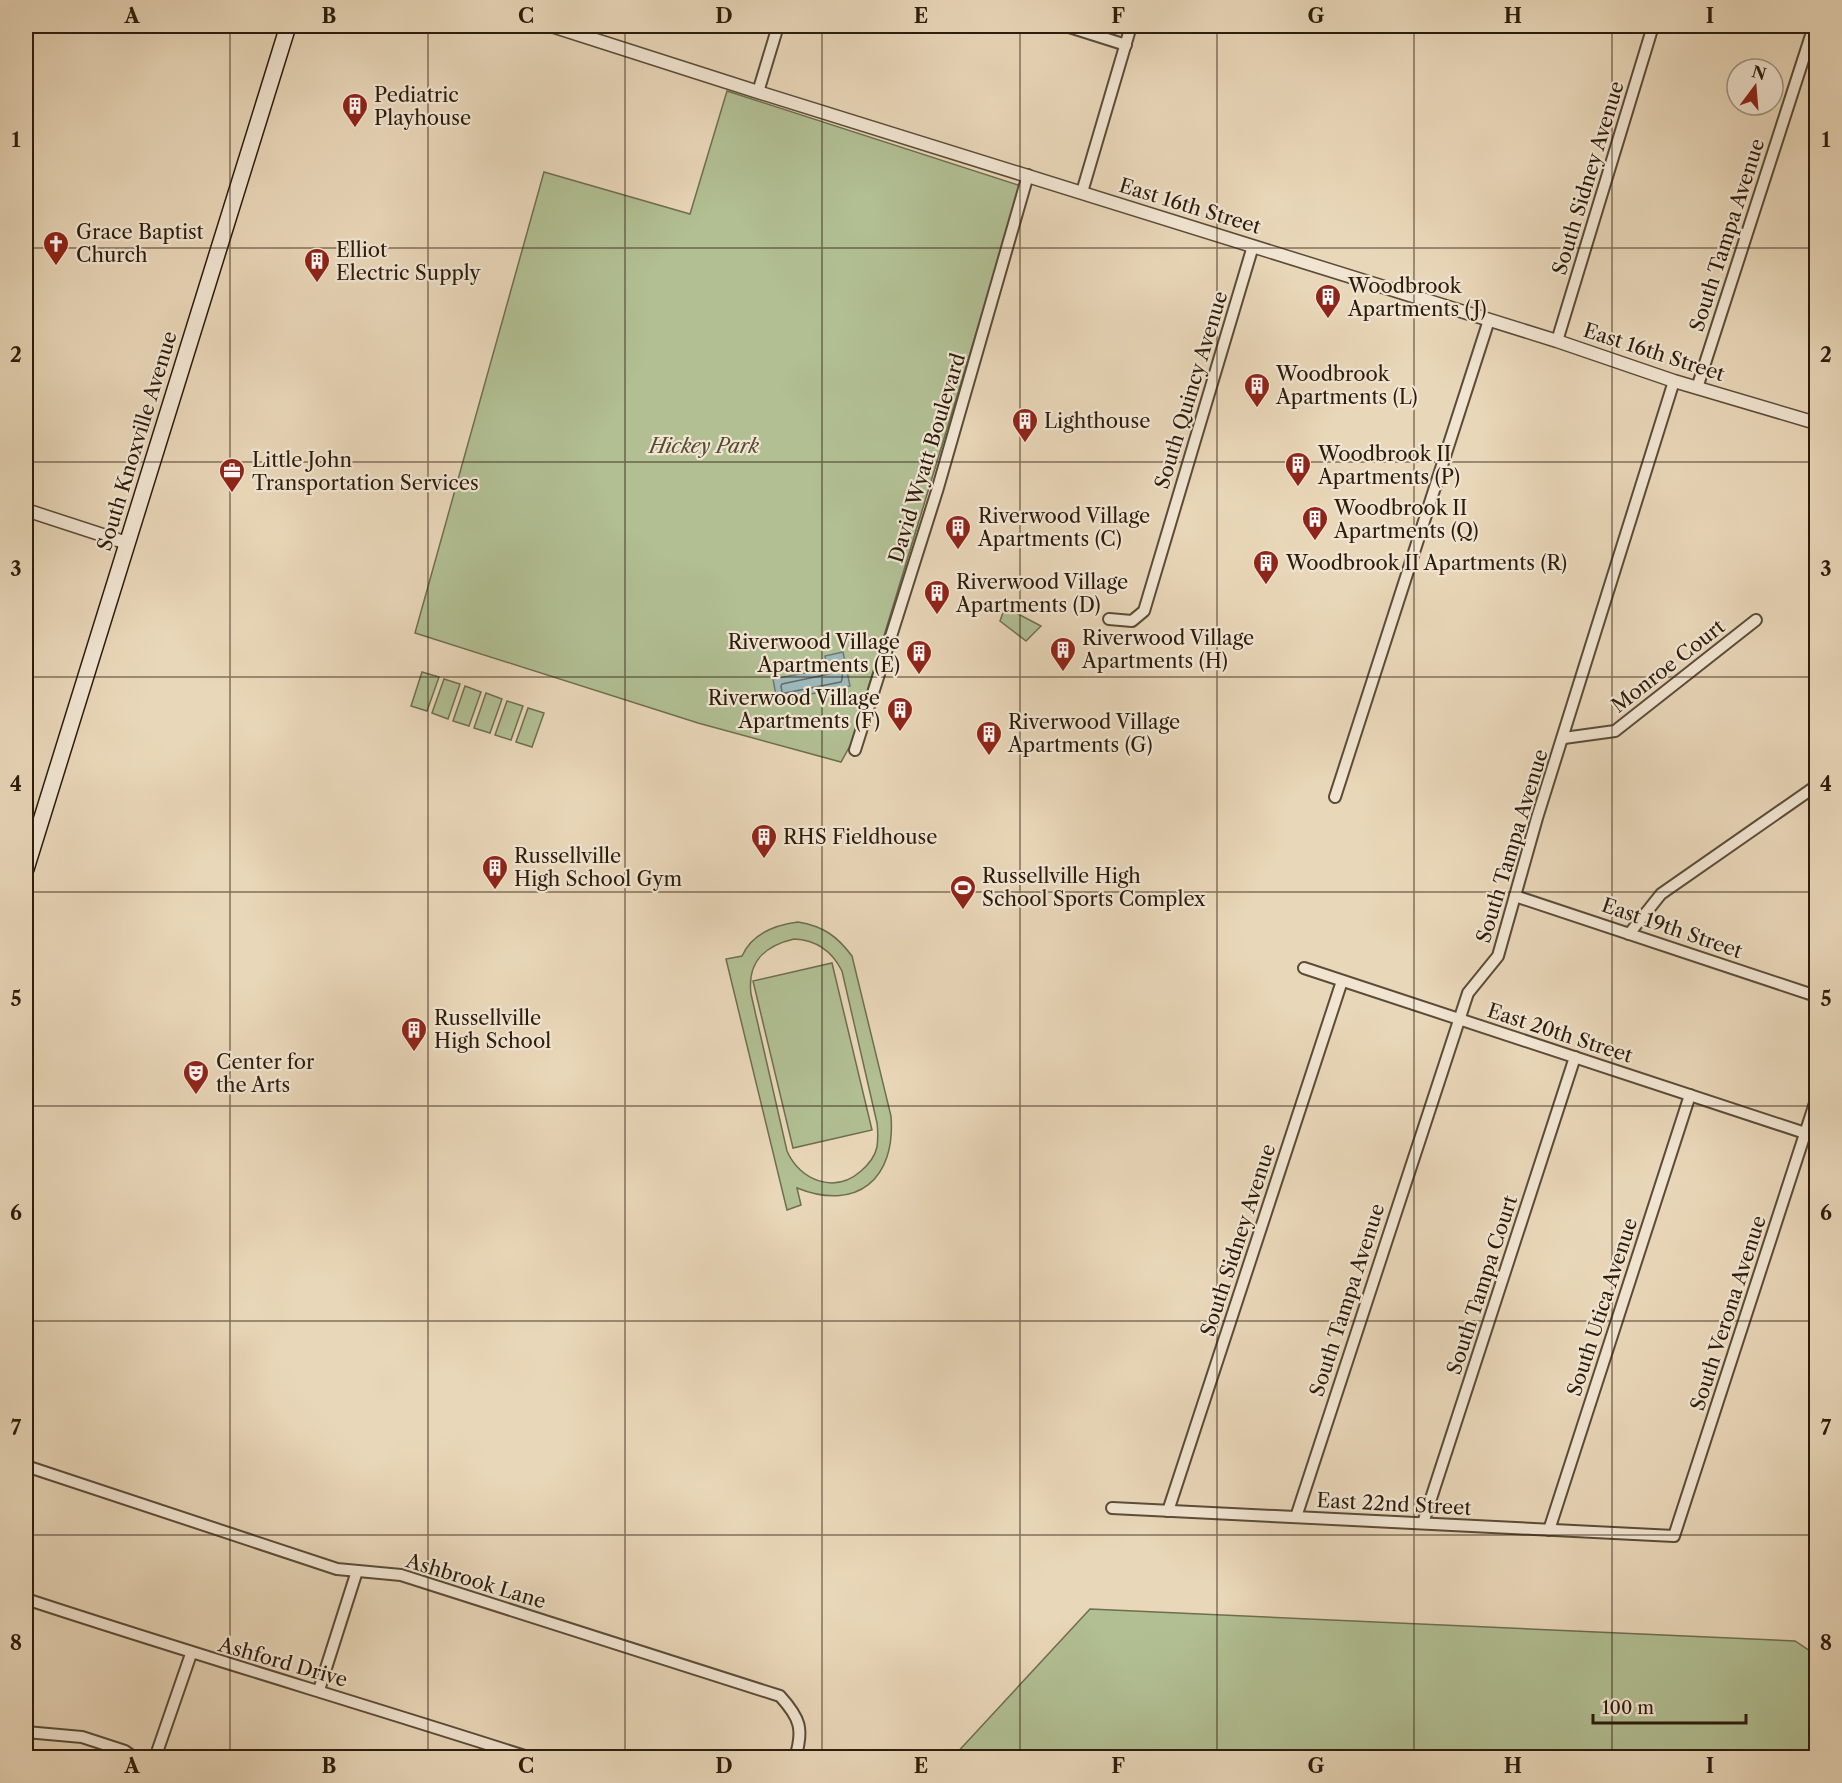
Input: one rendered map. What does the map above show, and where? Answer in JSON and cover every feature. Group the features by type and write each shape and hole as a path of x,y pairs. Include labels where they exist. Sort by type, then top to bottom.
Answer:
{"main road":[{"name":"South Knoxville Avenue","path":"26,869 28,850 127,543 288,26"}],"street":[{"name":"East 16th Street","path":"552,26 1557,341 1696,388 1816,423"},
{"path":"759,92 778,26"},
{"path":"1066,26 1126,45"},
{"path":"1082,192 1131,26"},
{"name":"South Sidney Avenue","path":"1557,341 1653,26"},
{"name":"South Tampa Avenue","path":"1696,388 1814,26"},
{"name":"David Wyatt Boulevard","path":"855,750 937,491 1028,175"},
{"name":"South Quincy Avenue","path":"1109,619 1131,621 1144,611 1253,246"},
{"path":"1335,797 1489,320"},
{"name":"South Tampa Avenue","path":"1296,1516 1467,993 1498,956 1537,818 1564,738 1674,381"},
{"path":"26,510 127,543"},
{"name":"Monroe Court","path":"1564,738 1615,731 1756,620"},
{"path":"1629,934 1661,894 1816,786"},
{"name":"East 19th Street","path":"1515,896 1816,996"},
{"name":"East 20th Street","path":"1304,968 1805,1133"},
{"name":"South Sidney Avenue","path":"1168,1510 1342,981"},
{"name":"South Tampa Court","path":"1423,1523 1575,1057"},
{"name":"South Utica Avenue","path":"1549,1530 1690,1095"},
{"name":"South Verona Avenue","path":"1674,1536 1816,1100"},
{"name":"Ashbrook Lane","path":"26,1466 337,1569 400,1575 780,1696 795,1713 801,1731 795,1758"},
{"name":"East 22nd Street","path":"1112,1508 1674,1536"},
{"path":"319,1690 357,1571"},
{"name":"Ashford Drive","path":"26,1599 191,1653 319,1690 531,1758"},
{"path":"155,1758 191,1653"},
{"path":"26,1732 82,1737 125,1751 135,1758"}],"green space":[{"name":"Hickey Park","path":"727,91 1021,186 851,744 841,762 698,723 415,633 544,172 690,214"},
{"path":"1005,607 1041,626 1026,641 1000,621"},
{"path":"422,672 439,677 427,711 411,706"},
{"path":"444,679 460,684 448,719 432,713"},
{"path":"465,686 481,692 469,726 453,721"},
{"path":"486,693 502,699 490,733 474,728"},
{"path":"507,701 523,706 511,740 495,735"},
{"path":"528,708 544,713 532,747 516,742"},
{"path":"798,922 822,929 841,943 852,956 891,1116 891,1138 887,1157 879,1173 868,1185 838,1196 818,1194 797,1188 801,1205 787,1210 726,959 742,956 746,948 758,936 789,923","holes":["794,939 816,944 828,952 842,971 877,1123 877,1147 873,1157 861,1171 840,1182 830,1183 809,1177 800,1170 787,1151 751,994 752,973 760,957 783,942"]},
{"path":"832,963 872,1130 793,1148 753,981"},
{"path":"1090,1609 1795,1641 1816,1655 1816,1757 953,1757"}],"water":[{"path":"843,652 850,686 777,701 773,679 827,669 825,656"}],"place":[{"name":"Pediatric Playhouse","path":"355,129"},
{"name":"Grace Baptist Church","path":"56,267"},
{"name":"Elliot Electric Supply","path":"317,284"},
{"name":"Woodbrook Apartments (J)","path":"1328,320"},
{"name":"Woodbrook Apartments (L)","path":"1257,409"},
{"name":"Lighthouse","path":"1025,444"},
{"name":"Woodbrook II Apartments (P)","path":"1298,488"},
{"name":"Little John Transportation Services","path":"232,494"},
{"name":"Woodbrook II Apartments (Q)","path":"1315,542"},
{"name":"Riverwood Village Apartments (C)","path":"958,551"},
{"name":"Woodbrook II Apartments (R)","path":"1266,586"},
{"name":"Riverwood Village Apartments (D)","path":"937,616"},
{"name":"Riverwood Village Apartments (H)","path":"1063,673"},
{"name":"Riverwood Village Apartments (E)","path":"919,676"},
{"name":"Riverwood Village Apartments (F)","path":"900,733"},
{"name":"Riverwood Village Apartments (G)","path":"989,757"},
{"name":"RHS Fieldhouse","path":"764,860"},
{"name":"Russellville High School Gym","path":"495,891"},
{"name":"Russellville High School Sports Complex","path":"963,911"},
{"name":"Russellville High School","path":"414,1053"},
{"name":"Center for the Arts","path":"196,1096"}]}
